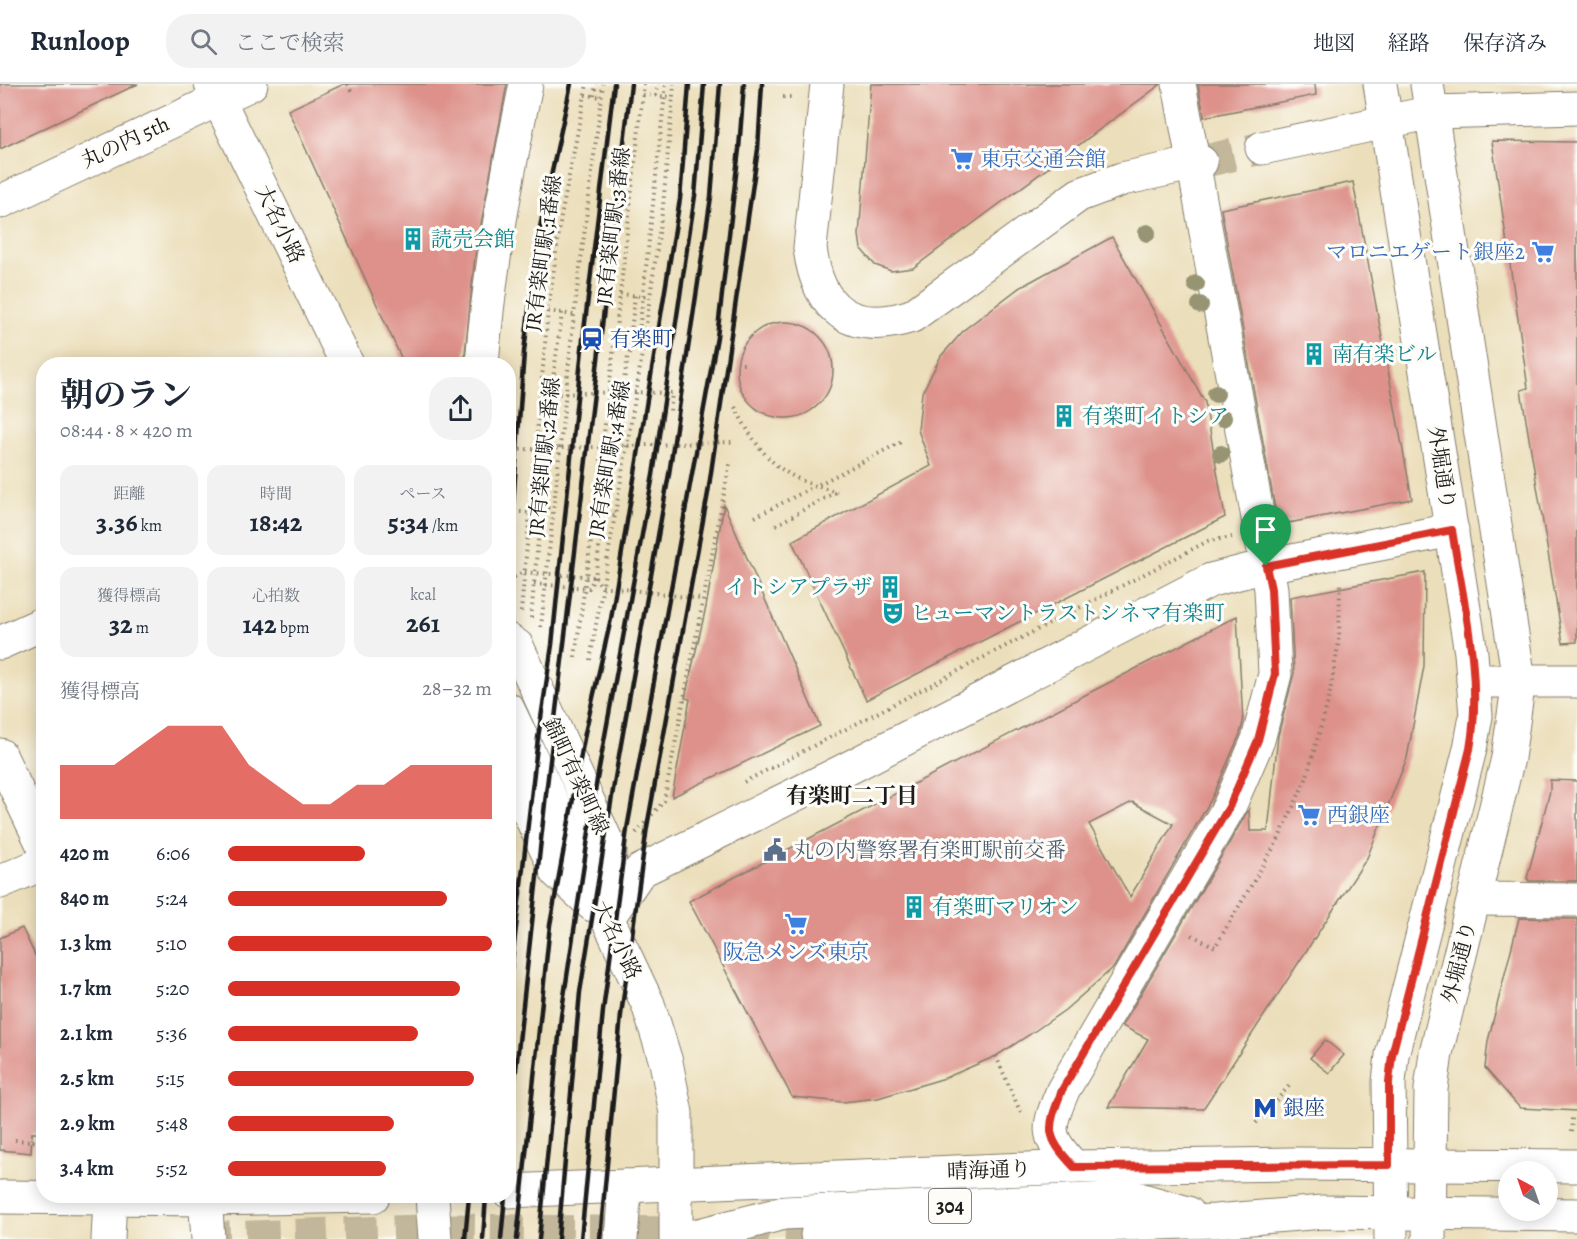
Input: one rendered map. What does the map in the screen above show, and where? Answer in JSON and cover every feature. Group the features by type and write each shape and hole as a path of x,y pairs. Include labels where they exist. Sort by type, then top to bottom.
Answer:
{"main road":[{"name":"丸の内 5th","path":"0,202 214,92 251,84"},
{"path":"482,357 486,305 500,213 526,84"},
{"path":"827,84 810,249 813,275 828,301 844,314 865,323 887,324 912,316 1079,195 1122,179 1197,163"},
{"path":"1074,1167 1055,1147 1049,1124 1062,1090 1229,807 1258,740 1275,674 1271,589 1197,163 1179,84"},
{"name":"外堀通り","path":"1380,84 1452,530 1476,716 1470,749 1392,1055 1389,1082 1390,1225"},
{"name":"大名小路","path":"214,92 344,357"},
{"path":"1262,148 1386,121 1430,98 1577,108"},
{"name":"外堀通り","path":"1430,98 1520,680 1508,758 1436,1053 1431,1089 1430,1226"},
{"path":"516,786 557,872 607,919 640,871 874,756 1176,596 1211,580 1266,566 1452,530"},
{"path":"0,643 36,627"},
{"name":"錦町有楽町線","path":"519,629 517,646 610,849 607,919"},
{"path":"1473,681 1577,681"},
{"name":"大名小路","path":"516,726 648,1004 666,1062 676,1113 678,1185"},
{"path":"0,755 36,830"},
{"path":"0,882 36,866"},
{"path":"1474,899 1577,900"},
{"name":"晴海通り","path":"516,1191 1074,1167 1577,1166"},
{"path":"676,1239 678,1185"},
{"path":"621,1239 625,1186"},
{"path":"0,1197 36,1197"},
{"name":"304","path":"684,1239 784,1213 1136,1198 1215,1221"},
{"path":"108,1239 110,1203"},
{"path":"206,1203 208,1239"},
{"path":"432,1203 435,1239"},
{"name":"304","path":"817,1235 1215,1221 1323,1212 1390,1225 1430,1226 1577,1215"},
{"name":"304","path":"1185,1239 1215,1221"}],"path":[{"path":"348,84 351,91"},
{"name":"JR有楽町駅;1番線","path":"519,629 548,311 561,217 587,84"},
{"path":"594,96 596,84"},
{"name":"JR有楽町駅;2番線","path":"540,637 574,315 603,84"},
{"name":"JR有楽町駅;3番線","path":"575,657 595,512 644,84"},
{"path":"656,96 658,84"},
{"path":"628,357 639,332 666,84"},
{"name":"JR有楽町駅;4番線","path":"590,660 650,297 663,206 674,84"},
{"path":"585,95 602,97"},
{"path":"643,95 673,97"},
{"path":"620,294 650,297"},
{"path":"622,392 635,295"},
{"path":"548,311 574,315"},
{"path":"550,416 553,370 562,313"},
{"path":"551,394 672,393 670,412"},
{"path":"735,407 750,436 769,460 789,476 837,492 776,525"},
{"path":"755,517 903,441"},
{"path":"516,450 732,442"},
{"path":"635,834 664,801 701,599 730,463"},
{"path":"530,506 554,509"},
{"path":"519,629 534,584 532,573 541,507"},
{"path":"516,512 535,513"},
{"path":"595,512 615,515"},
{"path":"534,584 589,588 595,577 604,514"},
{"path":"733,788 1208,541 1239,536"},
{"path":"516,576 523,572 595,577"},
{"path":"595,577 601,586 701,599"},
{"path":"1215,947 1278,840 1306,779 1324,714 1339,641 1340,577"},
{"path":"1324,714 1330,716"},
{"path":"1187,942 1193,933 1221,951"},
{"path":"996,1056 1026,1125"},
{"path":"1256,1123 1290,1085"},
{"path":"1571,1132 1572,1118"},
{"path":"15,1140 36,1141"}],"building":[{"path":"0,84 138,84 0,149"},
{"name":"読売会館","path":"344,84 507,84 475,256 465,357 401,357 288,110"},
{"name":"東京交通会館","path":"871,84 1161,84 913,268 891,271 875,265 861,249 859,235"},
{"path":"1198,84 1315,84 1316,95 1204,117"},
{"name":"マロニエゲート銀座2","path":"1492,141 1577,142 1577,642 1563,643 1521,390 1528,388"},
{"name":"南有楽ビル","path":"1353,182 1412,499 1278,525 1221,209"},
{"name":"有楽町イトシア","path":"1112,237 1205,402 1225,517 866,700 792,541 931,466 918,430 922,393 941,356 965,329 1019,288"},
{"path":"785,322 803,326 819,336 829,352 833,370 829,388 819,404 803,414 785,418 767,414 751,404 741,388 737,370 741,352 751,336 767,326"},
{"path":"724,505 820,726 672,797 690,699 685,698 706,607"},
{"name":"西銀座","path":"1425,572 1424,666 1407,758 1367,858 1203,1109 1108,1107 1148,1039 1122,1026 1249,809 1250,831 1268,831 1278,736 1294,673 1290,597"},
{"name":"有楽町マリオン","path":"1237,616 1243,722 1212,798 1114,967 1065,1010 996,1056 945,1078 878,1098 843,1102 792,1097 689,901","holes":["1132,802 1173,824 1130,897 1089,824"]},
{"path":"1550,780 1577,781 1577,881 1529,881 1527,878 1550,791"},
{"path":"1519,918 1577,919 1577,1111 1520,1108 1485,1068 1488,1041"},
{"path":"22,928 36,957 36,1133 32,1133 31,1153 0,1150 0,938"},
{"path":"1325,1040 1344,1055 1329,1073 1310,1058"}],"tunnel":[{"path":"1201,162 1262,148"},
{"path":"197,1239 449,1230 817,1235"}],"railway":[{"path":"516,464 524,352 537,241 571,84"},
{"path":"516,927 538,738 552,645 583,339 614,84"},
{"path":"516,1070 546,794 631,84"},
{"path":"517,1239 550,925 585,733 611,619 680,199 689,84"},
{"path":"539,1239 561,1016 597,779 653,475 695,196 704,84"},
{"path":"558,1239 580,992 669,474 711,197 720,84"},
{"path":"581,1239 603,1011 627,829 717,337 739,149 744,84"},
{"path":"600,1239 621,1015 647,827 708,493 758,149 762,84"},
{"path":"465,1239 468,1203"},
{"path":"483,1239 486,1203"},
{"path":"501,1239 504,1203"}],"place":[{"name":"東京交通会館","path":"962,159"},
{"name":"読売会館","path":"413,239"},
{"name":"マロニエゲート銀座2","path":"1543,252"},
{"name":"有楽町","path":"592,339"},
{"name":"南有楽ビル","path":"1314,354"},
{"name":"有楽町イトシア","path":"1064,416"},
{"name":"イトシアプラザ","path":"890,587"},
{"name":"ヒューマントラストシネマ有楽町","path":"893,613"},
{"name":"西銀座","path":"1309,815"},
{"name":"丸の内警察署有楽町駅前交番","path":"775,850"},
{"name":"有楽町マリオン","path":"914,907"},
{"name":"阪急メンズ東京","path":"796,924"},
{"name":"銀座","path":"1265,1108"}],"district":[{"name":"有楽町二丁目","path":"852,796"}],"route":[{"path":"1452,530 1471,653 1476,716 1470,749 1392,1055 1389,1082 1389,1165 1074,1167 1055,1147 1049,1124 1062,1090 1229,807 1258,740 1275,674 1271,589 1266,566 1452,530"}]}
